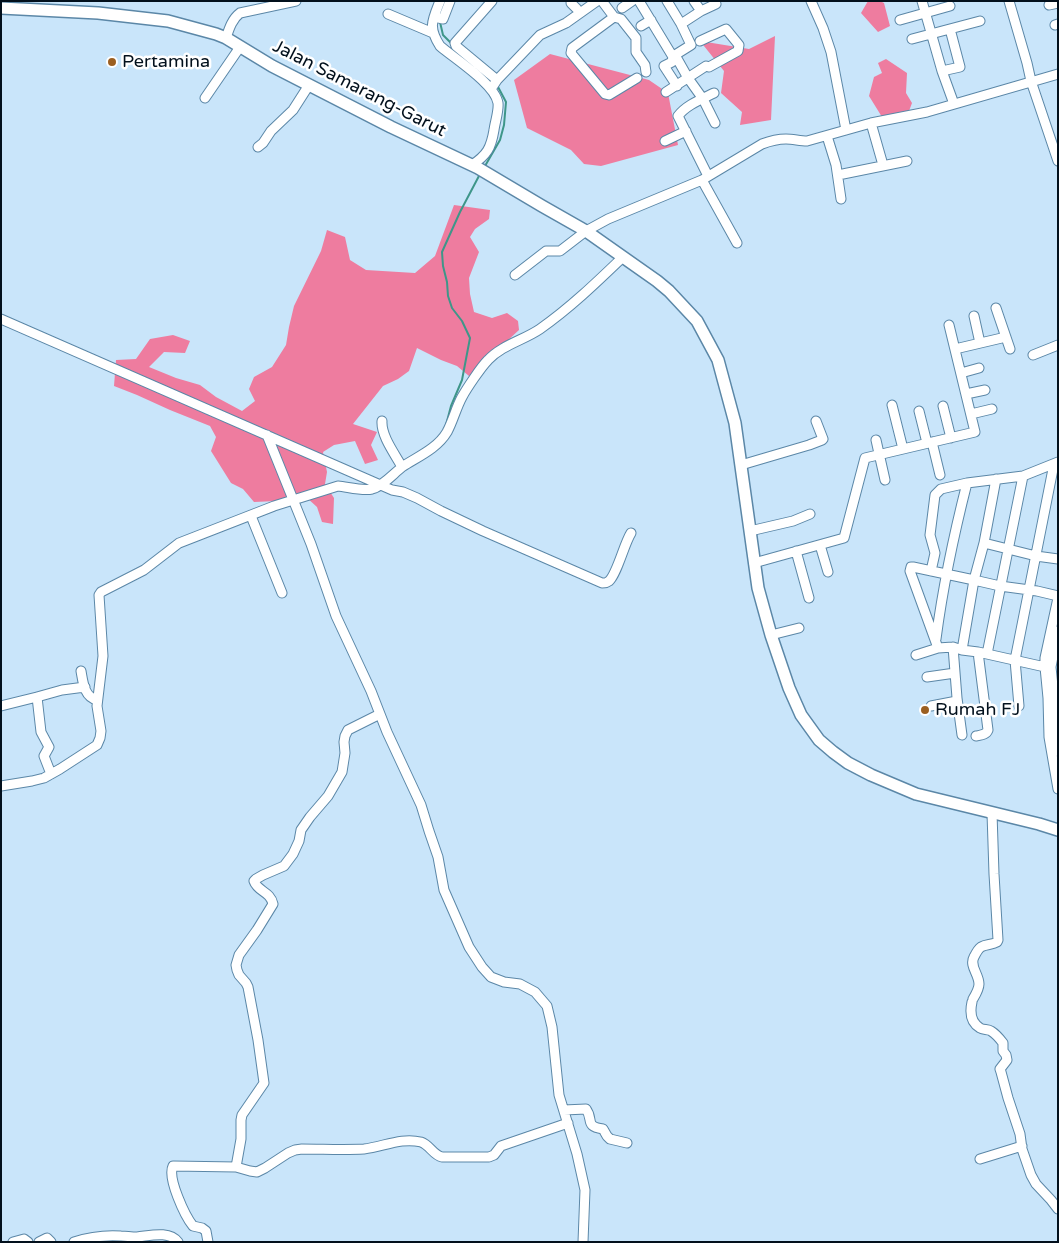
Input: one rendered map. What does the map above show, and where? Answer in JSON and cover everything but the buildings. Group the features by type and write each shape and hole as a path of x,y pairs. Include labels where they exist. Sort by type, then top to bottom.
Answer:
{"main road":[{"name":"Jalan Samarang-Garut","path":"1,8 98,13 168,21 226,38 272,66 391,127 494,176 586,231 669,291 697,321 718,360 735,423 758,588 789,688 801,715 819,740 848,763 916,794 1058,830"}],"street":[{"path":"226,38 233,21 240,13 296,1"},
{"path":"438,18 440,1"},
{"path":"450,1 432,26 433,34 440,46 488,85 493,85"},
{"path":"475,166 484,157 491,145 498,104 493,85 455,43 492,1"},
{"path":"493,85 540,34 566,23 597,1"},
{"path":"602,1 614,16 621,19 636,38 636,52 645,65 646,72"},
{"path":"622,8 632,1"},
{"path":"639,1 703,99 716,123"},
{"path":"667,1 681,24 696,42"},
{"path":"694,1 701,11"},
{"path":"811,1 831,52 846,130"},
{"path":"922,1 942,72 954,104"},
{"path":"1009,1 1031,81 1056,148 1058,161"},
{"path":"681,24 716,4"},
{"path":"900,20 950,6"},
{"path":"388,14 433,34"},
{"path":"614,16 572,48 571,53 605,94 609,95 637,78"},
{"path":"641,26 651,20"},
{"path":"912,39 980,21"},
{"path":"666,92 677,86 706,66 709,67 738,51 739,45 726,29 696,42 674,56 672,62 664,66 677,86"},
{"path":"942,72 960,67 950,29"},
{"path":"205,98 240,47"},
{"path":"515,276 546,251 560,251 586,231 608,219 705,178 753,149 772,140 787,139 807,142 871,123 927,112 1058,74"},
{"path":"258,147 271,131 293,110 309,85"},
{"path":"714,93 686,108 678,116 705,178 737,243"},
{"path":"871,123 883,165"},
{"path":"665,141 686,131"},
{"path":"827,136 838,175 841,199"},
{"path":"838,175 907,161"},
{"path":"1,786 44,778 97,746 101,731 97,706 103,656 99,595 101,592 144,570 178,544 274,506 338,486 362,490 373,489 380,485 402,467 425,453 443,436 462,397 488,360 504,348 539,329 580,297 623,257"},
{"path":"996,308 1010,349"},
{"path":"974,316 980,343"},
{"path":"1,318 380,485 417,498 475,527 602,583 608,582 612,578 631,533"},
{"path":"754,563 844,538 865,458 975,432 949,325"},
{"path":"955,349 1006,337"},
{"path":"1033,355 1058,344"},
{"path":"961,372 979,368"},
{"path":"966,394 985,390"},
{"path":"892,405 903,449"},
{"path":"943,406 951,438"},
{"path":"970,414 992,409"},
{"path":"919,411 940,475"},
{"path":"382,421 384,433 402,467"},
{"path":"741,465 822,440 816,421"},
{"path":"267,435 336,616 421,805 438,857 444,890 469,947 491,977 504,982 520,984 535,992 547,1006 552,1027 559,1095 577,1154 585,1190 582,1242"},
{"path":"876,440 885,480"},
{"path":"931,571 935,553 930,535 936,493 941,489 967,483 1023,476 1056,463"},
{"path":"1019,706 1015,660 1056,463"},
{"path":"976,736 984,735 988,730 982,653 1000,586 1023,476"},
{"path":"962,650 974,580 984,543 996,479"},
{"path":"937,645 947,574 967,483"},
{"path":"750,531 793,521 810,514"},
{"path":"251,516 282,593"},
{"path":"984,543 1036,556 1058,559"},
{"path":"820,545 828,572"},
{"path":"796,552 809,598"},
{"path":"937,645 910,571 913,567 1058,597 1045,658 1056,696 1055,736 1058,751"},
{"path":"771,635 799,628"},
{"path":"1058,631 1048,667 1049,737 1058,789"},
{"path":"916,655 937,645 1048,667"},
{"path":"952,647 962,735"},
{"path":"81,670 85,687 92,699 98,700"},
{"path":"927,677 955,672"},
{"path":"1,706 62,690 85,687"},
{"path":"37,697 41,732 49,746 44,756 51,774"},
{"path":"931,706 957,701"},
{"path":"236,1167 242,1116 264,1083 248,987 236,970 239,955 273,904 273,901 256,886 254,881 284,866 293,854 302,830 310,817 328,796 342,772 345,753 344,742 348,730 380,714"},
{"path":"992,813 998,940 994,944 984,945 980,948 972,960 978,976 979,986 972,1000 971,1014 980,1029 989,1030 1003,1043 1002,1051 1006,1055 1007,1060 1000,1069 1031,1175 1036,1184 1058,1209"},
{"path":"564,1110 586,1109 592,1126 603,1129 610,1138 627,1143"},
{"path":"208,1242 206,1231 193,1226 186,1217 175,1188 172,1167 175,1165 236,1167 257,1172 295,1150 366,1148 410,1140 427,1144 437,1156 489,1157 494,1155 501,1146 568,1123"},
{"path":"980,1159 1022,1146"},
{"path":"74,1242 106,1236 138,1237 155,1234 174,1238 178,1242"},
{"path":"39,1242 47,1238 50,1242"},
{"path":"13,1242 24,1239 28,1242"}],"shaded area":[{"path":"868,1 884,3 890,26 878,32 861,13"},
{"path":"775,36 771,120 740,125 742,112 721,93 724,71 700,41 749,49"},
{"path":"550,54 649,80 668,93 678,145 601,166 584,164 571,150 527,128 514,80"},
{"path":"886,59 907,73 906,93 912,103 909,111 901,112 893,117 882,117 869,96 874,77 882,73 878,63"},
{"path":"454,205 490,210 489,219 475,229 470,237 479,252 469,278 474,312 492,318 507,313 518,321 519,330 469,376 457,366 417,348 409,371 383,386 353,424 377,432 371,445 378,460 365,464 355,441 334,445 323,452 327,472 325,484 334,498 333,524 322,522 317,507 306,497 254,502 243,489 231,483 211,451 216,437 210,426 114,386 116,360 136,359 150,339 173,335 190,341 185,353 164,352 149,367 200,385 216,397 242,411 255,401 249,389 254,377 272,367 286,345 294,306 321,251 327,230 345,237 350,260 366,270 415,273 435,256"}],"waterway":[{"path":"440,22 443,35 451,43"},
{"path":"485,166 500,140 504,125 506,102 497,85"},
{"path":"446,425 451,406 462,380 470,338 462,321 452,308 448,296 442,252 480,174"}],"place":[{"name":"Pertamina","path":"112,62"},
{"name":"Rumah FJ","path":"925,710"}]}
